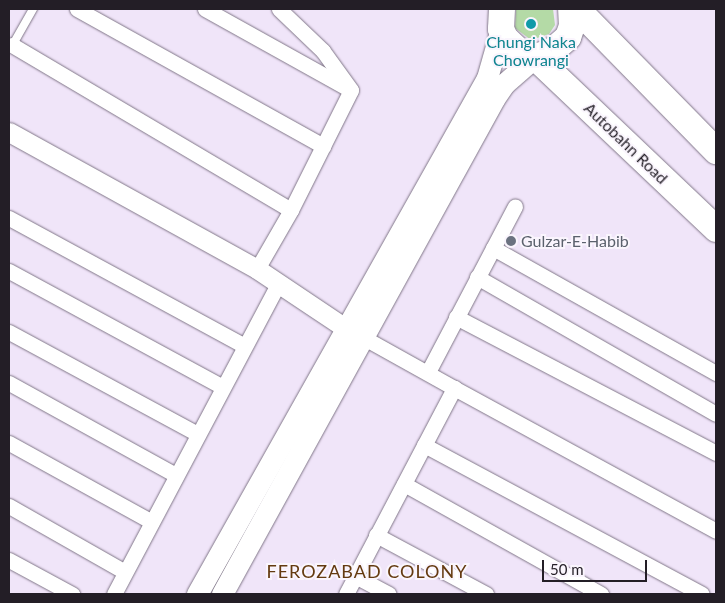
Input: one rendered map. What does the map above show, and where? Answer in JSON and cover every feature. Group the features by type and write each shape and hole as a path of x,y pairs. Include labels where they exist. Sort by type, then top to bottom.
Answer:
{"highway":[{"path":"482,9 501,19 511,45 535,57 551,52 568,37 572,26 571,9"},
{"path":"577,9 716,151"},
{"name":"Autobahn Road","path":"535,57 716,228"}],"main road":[{"path":"222,594 354,333 487,78 501,19"},
{"path":"197,594 499,92 535,57"}],"street":[{"path":"77,9 324,146"},
{"path":"205,9 351,90"},
{"path":"279,9 323,51 351,90"},
{"path":"10,48 291,210"},
{"path":"256,269 291,210 351,90"},
{"path":"9,132 256,269 354,333 716,531"},
{"path":"428,372 515,206"},
{"path":"9,218 245,346"},
{"path":"493,248 716,374"},
{"path":"9,271 223,387"},
{"path":"478,277 716,414"},
{"path":"114,594 278,284"},
{"path":"456,317 716,453"},
{"path":"9,332 198,434"},
{"path":"9,383 176,475"},
{"path":"346,594 454,388"},
{"path":"9,443 152,522"},
{"path":"424,445 702,594"},
{"path":"404,484 602,594"},
{"path":"9,506 125,572"},
{"path":"376,535 486,594"},
{"path":"9,560 72,594"},
{"path":"355,576 390,594"}],"lane":[{"path":"10,48 32,9"}],"green space":[{"path":"516,9 553,9 555,25 549,34 531,40 515,28"}],"place":[{"name":"Chungi Naka Chowrangi","path":"531,24"},
{"name":"Gulzar-E-Habib","path":"511,241"}],"district":[{"name":"FEROZABAD COLONY","path":"367,571"}]}
